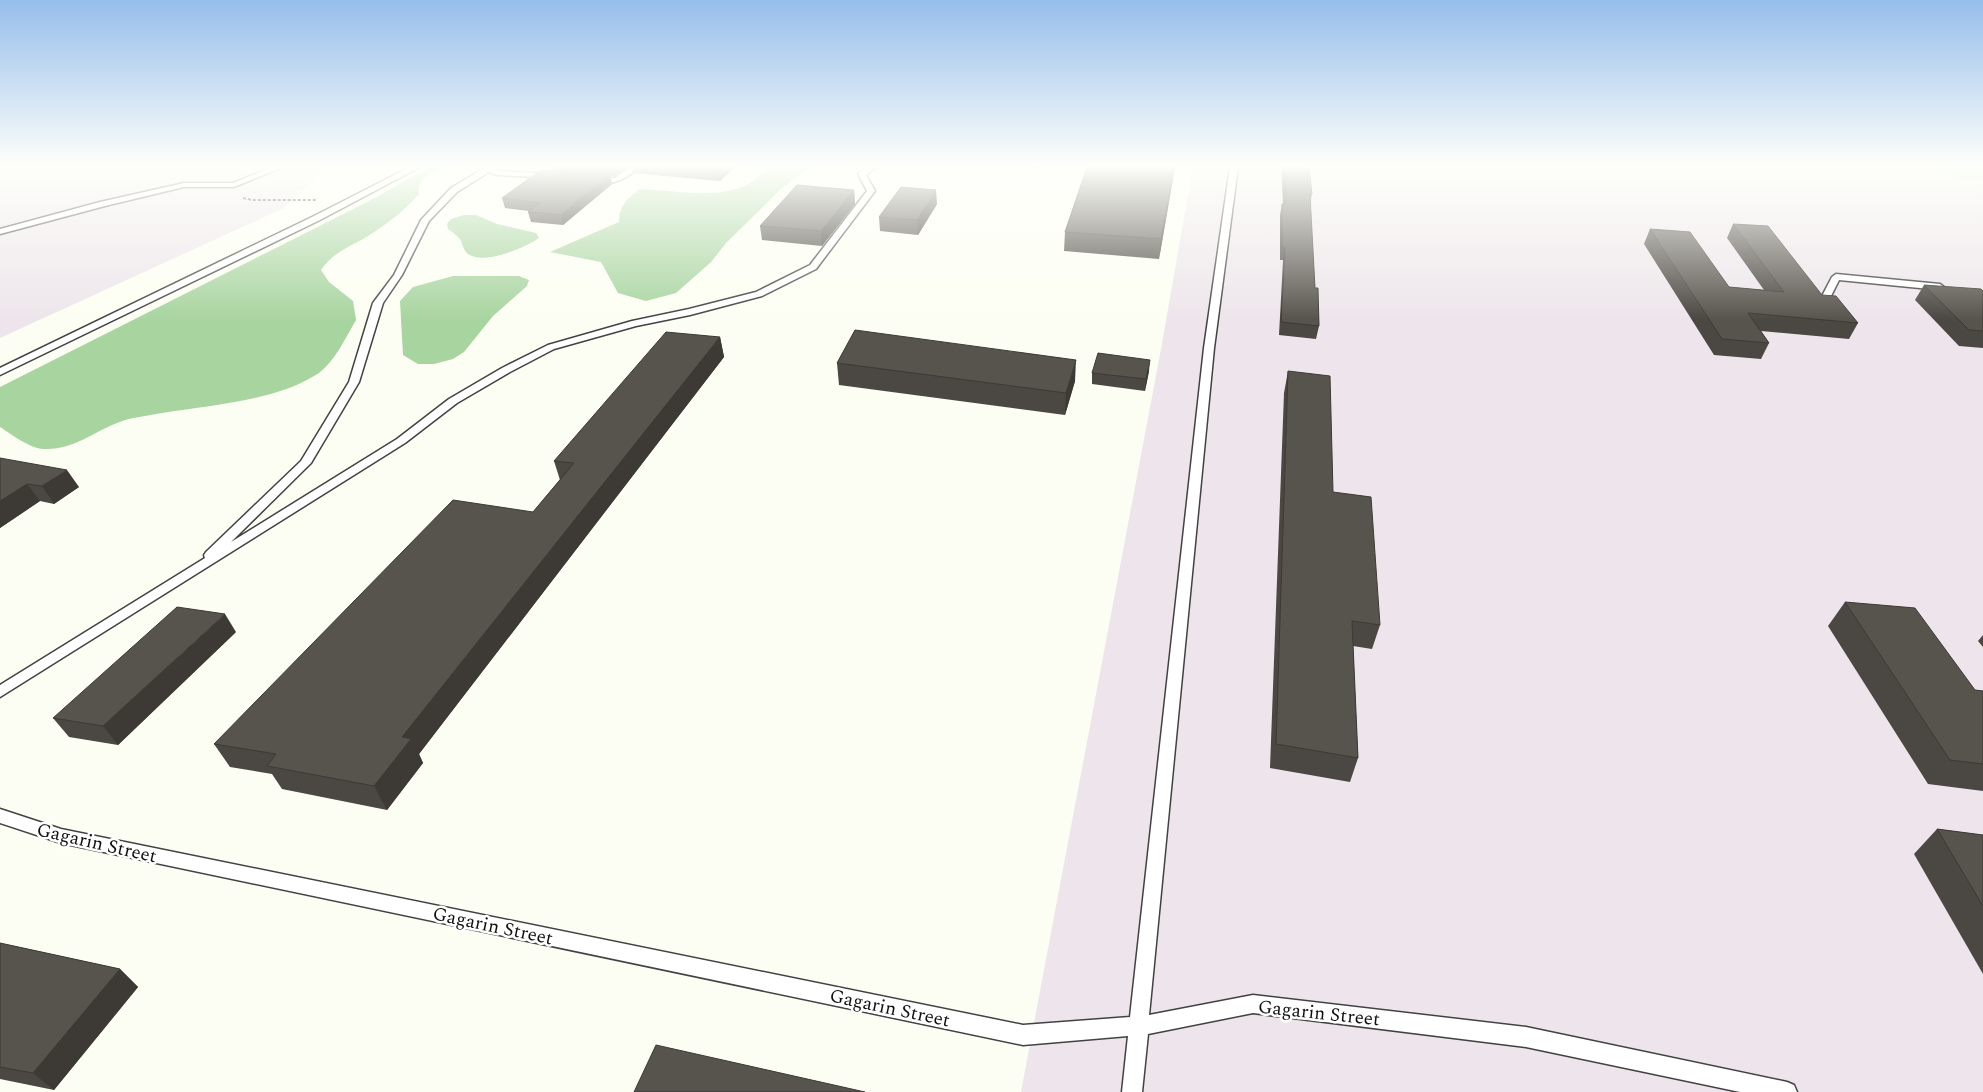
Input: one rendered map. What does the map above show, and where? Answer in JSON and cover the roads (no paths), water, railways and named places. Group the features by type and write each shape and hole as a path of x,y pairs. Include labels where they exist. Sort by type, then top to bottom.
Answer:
{"lane":[{"path":"0,232 52,218"},
{"path":"0,372 318,218"},
{"path":"193,572 305,463 354,382 378,303 398,275 427,218"},
{"path":"0,692 401,441 453,401 506,370 551,347 635,323 690,312 759,294 813,267 851,218"},
{"path":"1132,1092 1209,348 1227,218"},
{"path":"1825,300 1836,277 1945,287"},
{"name":"Gagarin Street","path":"0,816 61,836 1023,1035 1139,1026 1253,1004 1526,1036 1787,1092"}]}
